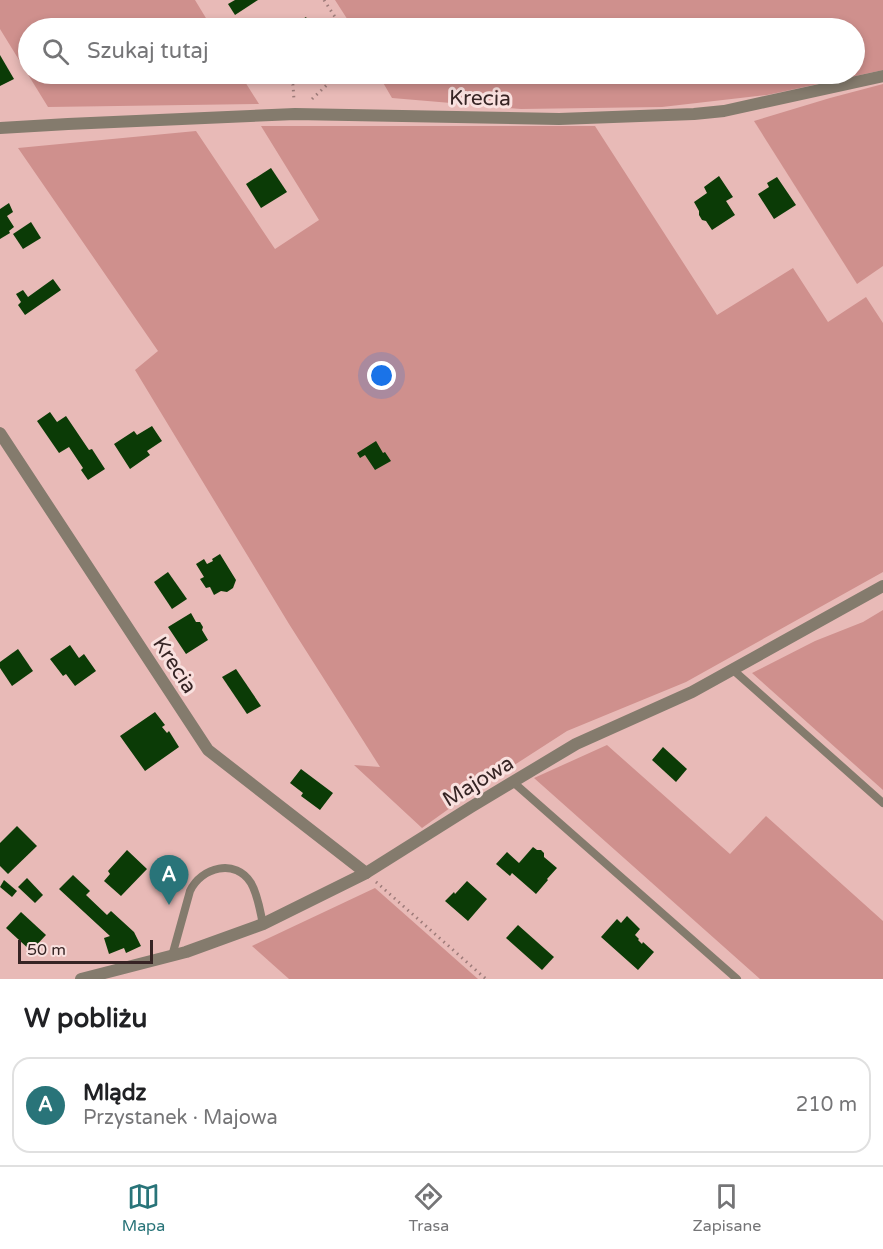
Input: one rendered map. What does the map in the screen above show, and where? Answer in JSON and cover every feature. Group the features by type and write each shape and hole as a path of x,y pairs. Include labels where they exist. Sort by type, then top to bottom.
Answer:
{"street":[{"name":"Krecia","path":"865,80 883,76"},
{"name":"Krecia","path":"0,128 295,114 560,119 694,114 724,111 847,84"},
{"name":"Krecia","path":"0,433 208,750 366,873"},
{"name":"Majowa","path":"81,979 186,952 263,924 366,873 576,744 692,692 883,586"}],"lane":[{"path":"732,669 883,803"},
{"path":"513,782 736,979"},
{"path":"172,956 193,884 205,873 215,869 225,868 246,876 256,894 263,924"}],"path":[{"path":"324,0 334,18"},
{"path":"292,84 295,114"},
{"path":"295,114 328,84"},
{"path":"366,873 486,979"}],"shaded area":[{"path":"0,0 195,0 206,18 18,18 18,58 0,29"},
{"path":"335,0 883,0 883,70 865,74 865,18 347,18"},
{"path":"34,84 246,84 259,104 48,107"},
{"path":"384,84 818,84 767,95 662,107 521,109 392,98"},
{"path":"883,84 883,266 857,284 754,121"},
{"path":"261,126 595,126 717,315 793,268 828,322 866,297 883,323 883,572 686,682 567,731 471,793 422,828 354,765 380,767 289,624 135,370 158,351 18,148 196,131 275,249 319,220"},
{"path":"883,610 883,790 752,673 815,641 863,622"},
{"path":"607,745 730,854 766,816 883,921 883,979 760,979 534,778"},
{"path":"375,888 478,979 289,979 252,946"}],"building":[{"path":"235,0 258,0 235,15 228,4"},
{"path":"0,55 14,79 0,86"},
{"path":"271,168 287,192 261,208 246,184"},
{"path":"719,176 733,197 726,201 735,215 712,230 706,221 702,220 694,202 707,193 704,187"},
{"path":"777,177 796,205 774,219 758,194 769,187 767,183"},
{"path":"9,203 13,212 7,216 14,227 9,231 10,233 0,239 0,209"},
{"path":"31,222 41,238 23,249 13,234"},
{"path":"53,279 61,290 25,315 18,305 21,302 16,294 23,290 28,297"},
{"path":"50,412 57,422 66,416 105,469 88,480 69,447 59,453 37,421"},
{"path":"152,426 162,441 147,451 150,455 130,469 114,444 134,431 137,435"},
{"path":"376,441 391,461 375,470 365,455 360,458 357,453"},
{"path":"220,554 236,580 233,588 214,595 210,587 206,588 200,579 204,577 196,564 204,559 207,564"},
{"path":"168,572 187,599 172,609 154,582"},
{"path":"191,613 196,622 200,622 208,640 186,654 168,627"},
{"path":"70,645 79,658 84,654 96,671 75,686 66,674 63,676 50,659"},
{"path":"18,649 33,671 12,686 0,668 0,662"},
{"path":"236,669 261,706 247,714 222,677"},
{"path":"155,712 165,725 162,727 167,733 169,731 179,747 145,771 120,736"},
{"path":"663,747 687,769 676,782 652,760"},
{"path":"301,769 333,793 320,810 301,796 303,793 290,783"},
{"path":"17,826 37,846 8,874 0,866 0,843"},
{"path":"533,847 541,850 544,857 557,868 536,894 512,873 510,876 496,864 507,852 519,863"},
{"path":"127,850 147,869 121,896 104,881 110,874 108,871"},
{"path":"73,875 90,891 86,895 107,915 111,911 134,932 141,946 126,953 124,948 109,954 104,938 110,936 59,889"},
{"path":"27,878 43,895 35,903 18,887"},
{"path":"4,880 17,891 12,897 0,887"},
{"path":"467,881 487,899 468,921 445,901"},
{"path":"21,912 46,935 31,951 6,928"},
{"path":"627,916 640,929 635,935 638,940 654,952 638,970 601,937 617,919 621,923"},
{"path":"518,925 554,957 542,970 506,938"}],"place":[{"name":"Mlądz","path":"169,905"}]}
